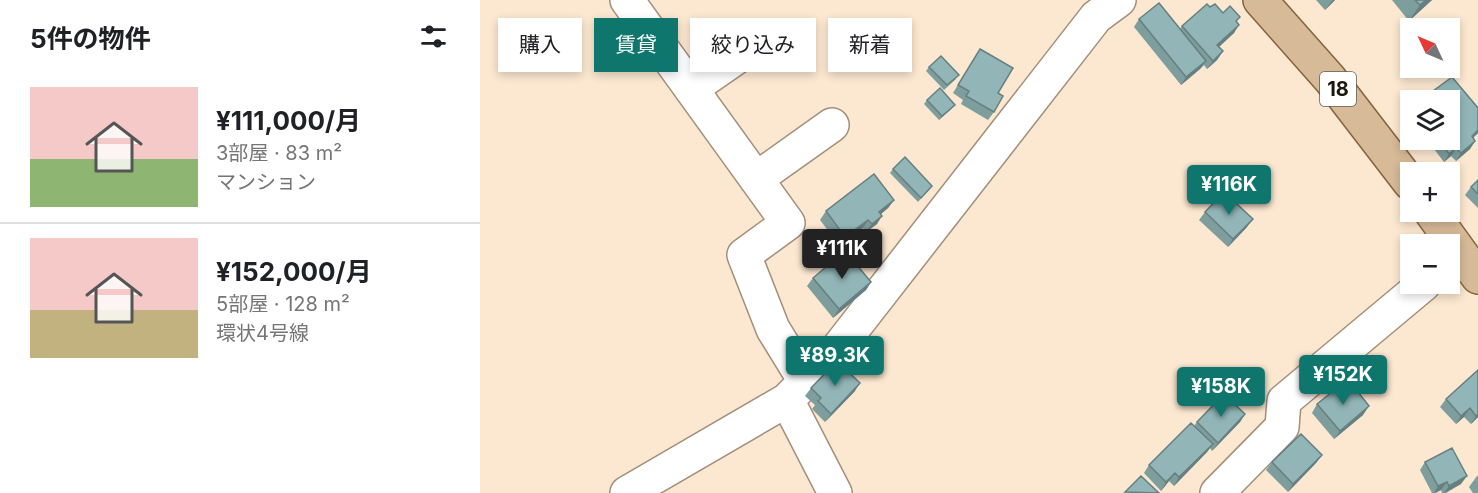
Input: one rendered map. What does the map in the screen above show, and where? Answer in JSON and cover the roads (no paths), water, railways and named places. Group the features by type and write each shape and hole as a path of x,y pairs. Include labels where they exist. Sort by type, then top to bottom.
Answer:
{"main road":[{"name":"18","path":"1260,0 1330,79 1400,170"},
{"path":"1437,222 1462,264"}],"street":[{"path":"627,0 788,223 744,255 835,493"},
{"path":"627,493 796,391 835,352 1096,17 1119,0"},
{"path":"692,89 716,72"},
{"path":"756,179 832,124"},
{"path":"1217,493 1282,428 1284,401 1412,294"}]}
